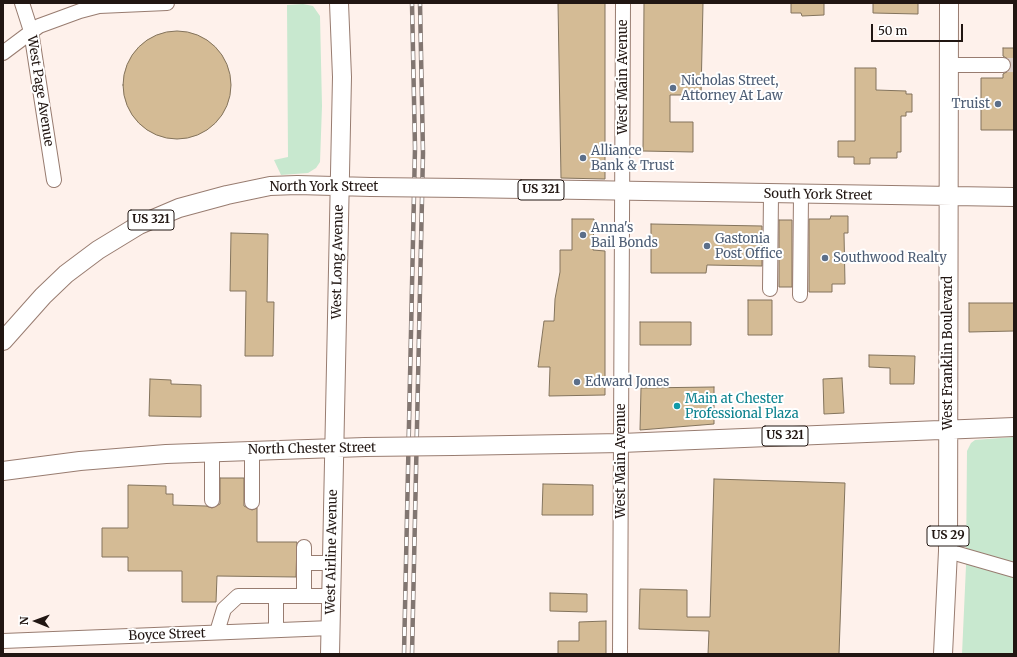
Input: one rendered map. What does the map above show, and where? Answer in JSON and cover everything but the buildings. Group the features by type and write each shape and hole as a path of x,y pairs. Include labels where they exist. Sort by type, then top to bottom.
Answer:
{"main road":[{"name":"West Long Avenue","path":"333,449 342,77 339,3"},
{"name":"West Franklin Boulevard","path":"943,654 948,552 949,3"},
{"name":"North York Street","path":"3,341 43,296 66,274 98,250 139,225 179,208 249,189 297,185 622,192"},
{"name":"South York Street","path":"622,192 1014,197"},
{"name":"US 321","path":"621,443 948,429 1014,428"},
{"name":"North Chester Street","path":"3,471 80,461 252,450 621,443"},
{"name":"West Airline Avenue","path":"330,654 333,449"}],"street":[{"name":"West Page Avenue","path":"22,3 31,32 54,180"},
{"path":"3,53 31,32 62,16 99,6 167,3"},
{"name":"West Main Avenue","path":"620,654 623,3"},
{"path":"949,65 1003,65"},
{"path":"770,289 771,194"},
{"path":"800,295 801,195"},
{"path":"252,450 252,502"},
{"path":"212,452 212,500"},
{"path":"304,548 304,596"},
{"path":"948,552 1014,570"},
{"path":"304,563 332,563"},
{"path":"217,632 224,609 238,596 331,596"},
{"path":"276,596 276,630"},
{"name":"Boyce Street","path":"3,641 331,628"}],"green space":[{"path":"303,4 313,6 320,16 322,106 320,162 316,168 308,173 281,175 274,160 288,157 287,5"},
{"path":"1014,437 1014,654 962,654 966,566 967,451 971,443 975,440"}],"tunnel":[{"path":"1003,65 1014,65"}],"railway":[{"path":"404,654 415,148 412,3"},
{"path":"412,654 423,153 420,3"}],"place":[{"name":"Nicholas Street, Attorney At Law","path":"673,88"},
{"name":"Truist","path":"998,104"},
{"name":"Alliance Bank & Trust","path":"583,158"},
{"name":"Anna's Bail Bonds","path":"583,235"},
{"name":"Gastonia Post Office","path":"707,246"},
{"name":"Southwood Realty","path":"825,258"},
{"name":"Edward Jones","path":"577,382"},
{"name":"Main at Chester Professional Plaza","path":"677,406"}]}
